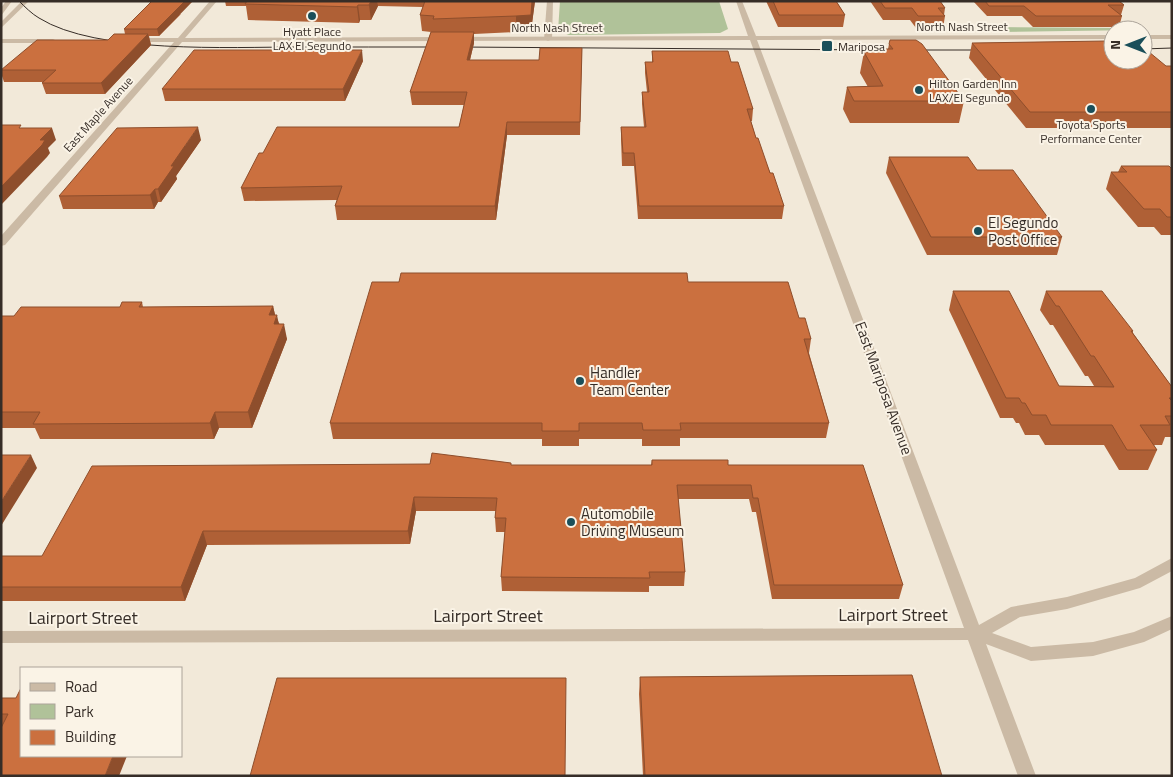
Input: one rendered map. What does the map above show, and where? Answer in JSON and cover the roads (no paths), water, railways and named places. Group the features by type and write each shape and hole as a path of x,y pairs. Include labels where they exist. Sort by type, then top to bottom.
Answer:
{"street":[{"path":"1,14 9,1"},
{"path":"1,26 26,1"},
{"name":"East Maple Avenue","path":"1,243 214,1"},
{"path":"548,38 550,1"},
{"name":"East Mariposa Avenue","path":"739,1 976,634 1027,776"},
{"name":"North Nash Street","path":"123,40 1103,37"},
{"path":"1153,37 1172,37"},
{"path":"1,41 59,41"},
{"path":"976,634 1017,611 1067,604 1140,582 1172,564"},
{"path":"976,634 1031,654 1093,649 1138,637 1172,622"},
{"name":"Lairport Street","path":"1,637 976,634"}],"tram line":[{"path":"19,1 36,16 64,30 94,38 128,43 202,47 439,47"},
{"path":"459,47 881,50"},
{"path":"1153,49 1172,48"},
{"path":"914,50 984,50"}],"place":[{"name":"Hyatt Place LAX El Segundo","path":"312,16"},
{"name":"Mariposa","path":"827,46"},
{"name":"Hilton Garden Inn LAX/El Segundo","path":"919,90"},
{"name":"Toyota Sports Performance Center","path":"1091,109"},
{"name":"El Segundo Post Office","path":"978,231"},
{"name":"Handler Team Center","path":"580,381"},
{"name":"Automobile Driving Museum","path":"571,522"}]}
